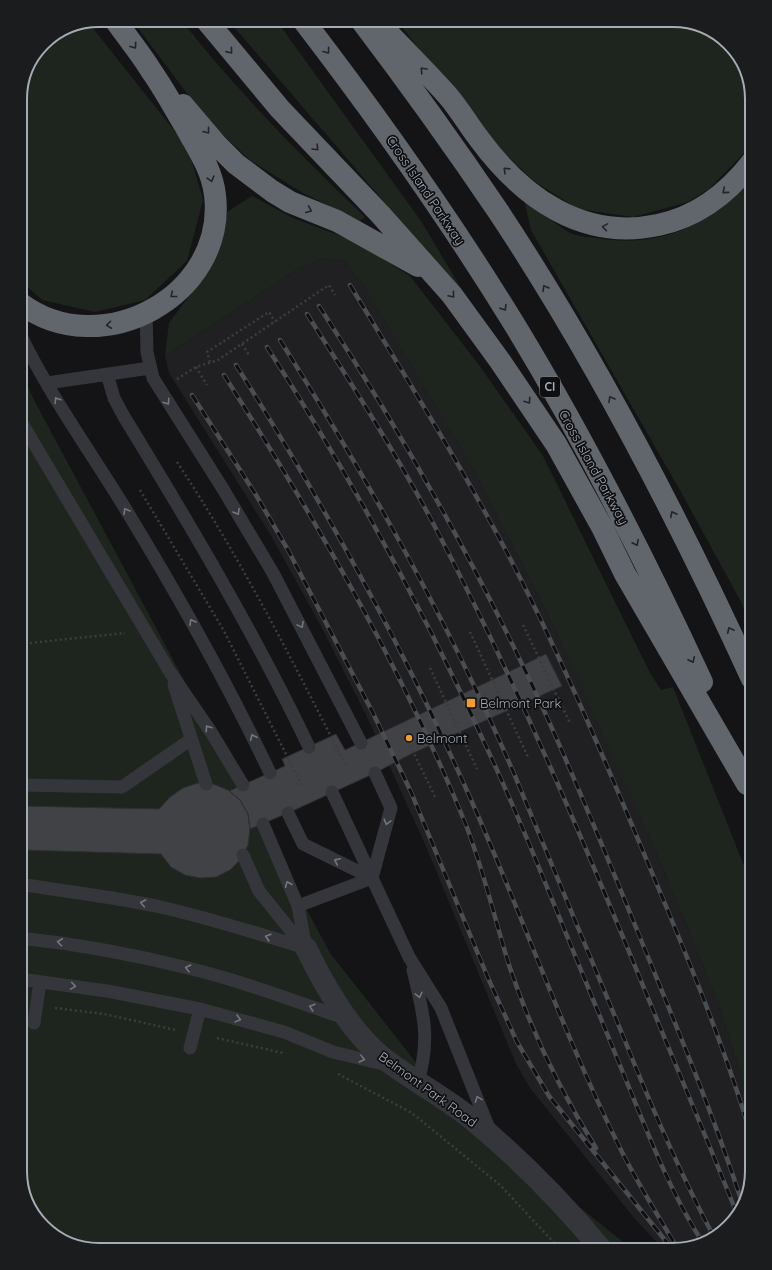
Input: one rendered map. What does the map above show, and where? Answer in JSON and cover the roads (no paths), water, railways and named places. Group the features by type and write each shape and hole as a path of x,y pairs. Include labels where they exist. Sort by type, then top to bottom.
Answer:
{"highway":[{"path":"27,307 50,319 90,327 129,321 146,314 175,295 200,266 213,231 216,211 215,195 206,163 152,71 120,27"},
{"path":"212,27 280,109 380,214 452,295 529,402 556,444 625,574 745,784"},
{"name":"Cross Island Parkway","path":"308,27 420,179 516,328 602,477 641,553 708,694 745,782"},
{"path":"366,27 420,100 498,212 576,339 611,399 674,515 705,577 745,664"},
{"path":"383,27 449,97 480,141 506,170 535,196 571,218 606,228 646,227 664,224 683,217 714,200 741,177 745,172"},
{"path":"152,71 217,144 255,179 290,202 337,221 432,274"}],"street":[{"name":"Belmont Park Road","path":"306,948 317,971 349,1020 381,1056 454,1105 492,1136 538,1178 596,1243"}],"lane":[{"path":"146,314 145,333 150,368 159,391 223,489 273,573 361,743"},
{"path":"27,347 47,383 120,500 211,655 270,773"},
{"path":"47,383 150,368"},
{"path":"107,374 114,398 123,415 213,564 272,671 309,747"},
{"path":"27,432 170,672 211,732 243,785"},
{"path":"170,672 190,740 206,784"},
{"path":"27,785 122,787 190,740"},
{"path":"372,878 391,808 374,774"},
{"path":"332,792 410,957 441,1008 492,1136"},
{"path":"288,813 303,844 372,878"},
{"path":"263,824 298,906 306,948"},
{"path":"243,855 259,891 306,948"},
{"path":"298,906 372,878"},
{"path":"27,885 113,898 163,908 238,927 306,948"},
{"path":"27,939 105,950 188,968 349,1020"},
{"path":"410,957 426,1029 424,1062 418,1081"},
{"path":"27,980 107,991 200,1009 284,1032 333,1052 397,1068"},
{"path":"34,1023 40,982"},
{"path":"190,1048 200,1009"}],"railway":[{"path":"350,285 434,423 494,528 532,601 601,753 664,901 718,1036 745,1117"},
{"path":"319,306 380,402 465,551 541,704 590,816 679,1033 719,1136 740,1198"},
{"path":"307,314 373,418 404,471 434,525 494,644 550,765 628,949 734,1208"},
{"path":"280,340 376,499 463,663 515,776 664,1135 711,1232"},
{"path":"267,347 342,469 377,531 444,658 505,787 670,1184 700,1238"},
{"path":"236,365 300,469 389,628 443,737 468,793 561,1017 600,1106 634,1175 674,1243"},
{"path":"224,375 258,428 323,537 384,648 412,705 439,762 471,838 509,965 536,1036 558,1082 596,1148"},
{"path":"192,395 256,495 288,550 373,713 411,792 488,978 517,1042 549,1096 667,1243"}],"place":[{"name":"Belmont Park","path":"471,703"},
{"name":"Belmont","path":"409,738"}]}
